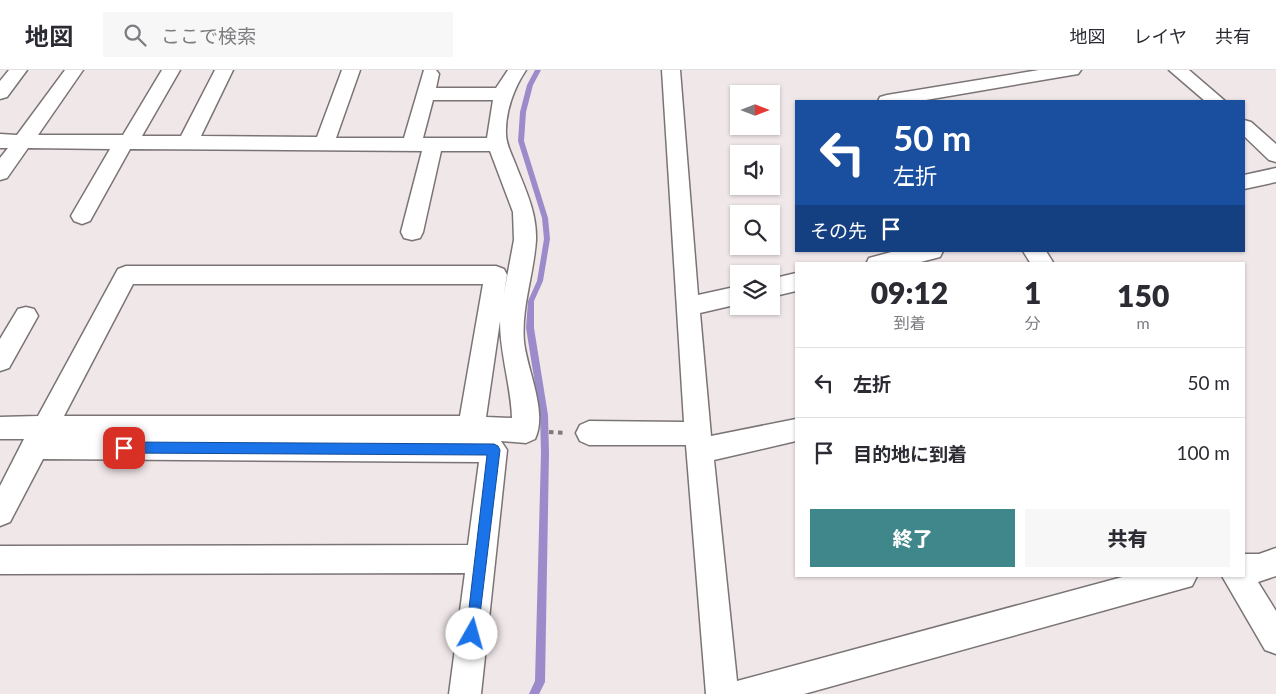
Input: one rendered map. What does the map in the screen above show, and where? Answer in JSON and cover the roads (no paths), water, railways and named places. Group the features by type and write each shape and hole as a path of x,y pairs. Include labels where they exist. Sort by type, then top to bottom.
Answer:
{"street":[{"path":"0,93 18,70"},
{"path":"0,173 74,70"},
{"path":"82,216 171,70"},
{"path":"188,142 224,70"},
{"path":"324,144 351,70"},
{"path":"417,438 471,428 526,431 524,400 512,343 512,317 525,240 524,212 496,135 503,94 508,82 517,70"},
{"path":"671,70 698,442 722,694"},
{"path":"893,100 1072,70"},
{"path":"1178,70 1215,100"},
{"path":"412,145 430,74"},
{"path":"425,94 503,94"},
{"path":"1245,127 1276,155"},
{"path":"0,141 412,145 499,144"},
{"path":"412,232 433,145"},
{"path":"1245,182 1276,175"},
{"path":"885,262 928,252"},
{"path":"0,514 126,275 496,275 471,428"},
{"path":"780,286 795,282"},
{"path":"687,307 730,297"},
{"path":"0,361 26,316"},
{"path":"0,428 39,438 417,438 494,450 465,694"},
{"path":"589,433 698,442 795,430"},
{"path":"0,560 481,559"},
{"path":"1245,568 1259,568 1276,562"},
{"path":"745,694 1178,577"},
{"path":"1238,577 1276,639"}],"waterway":[{"path":"534,694 540,682 545,453 544,415 530,328 531,301 540,281 547,239 545,218 521,141 523,112 530,85 538,70"}]}
